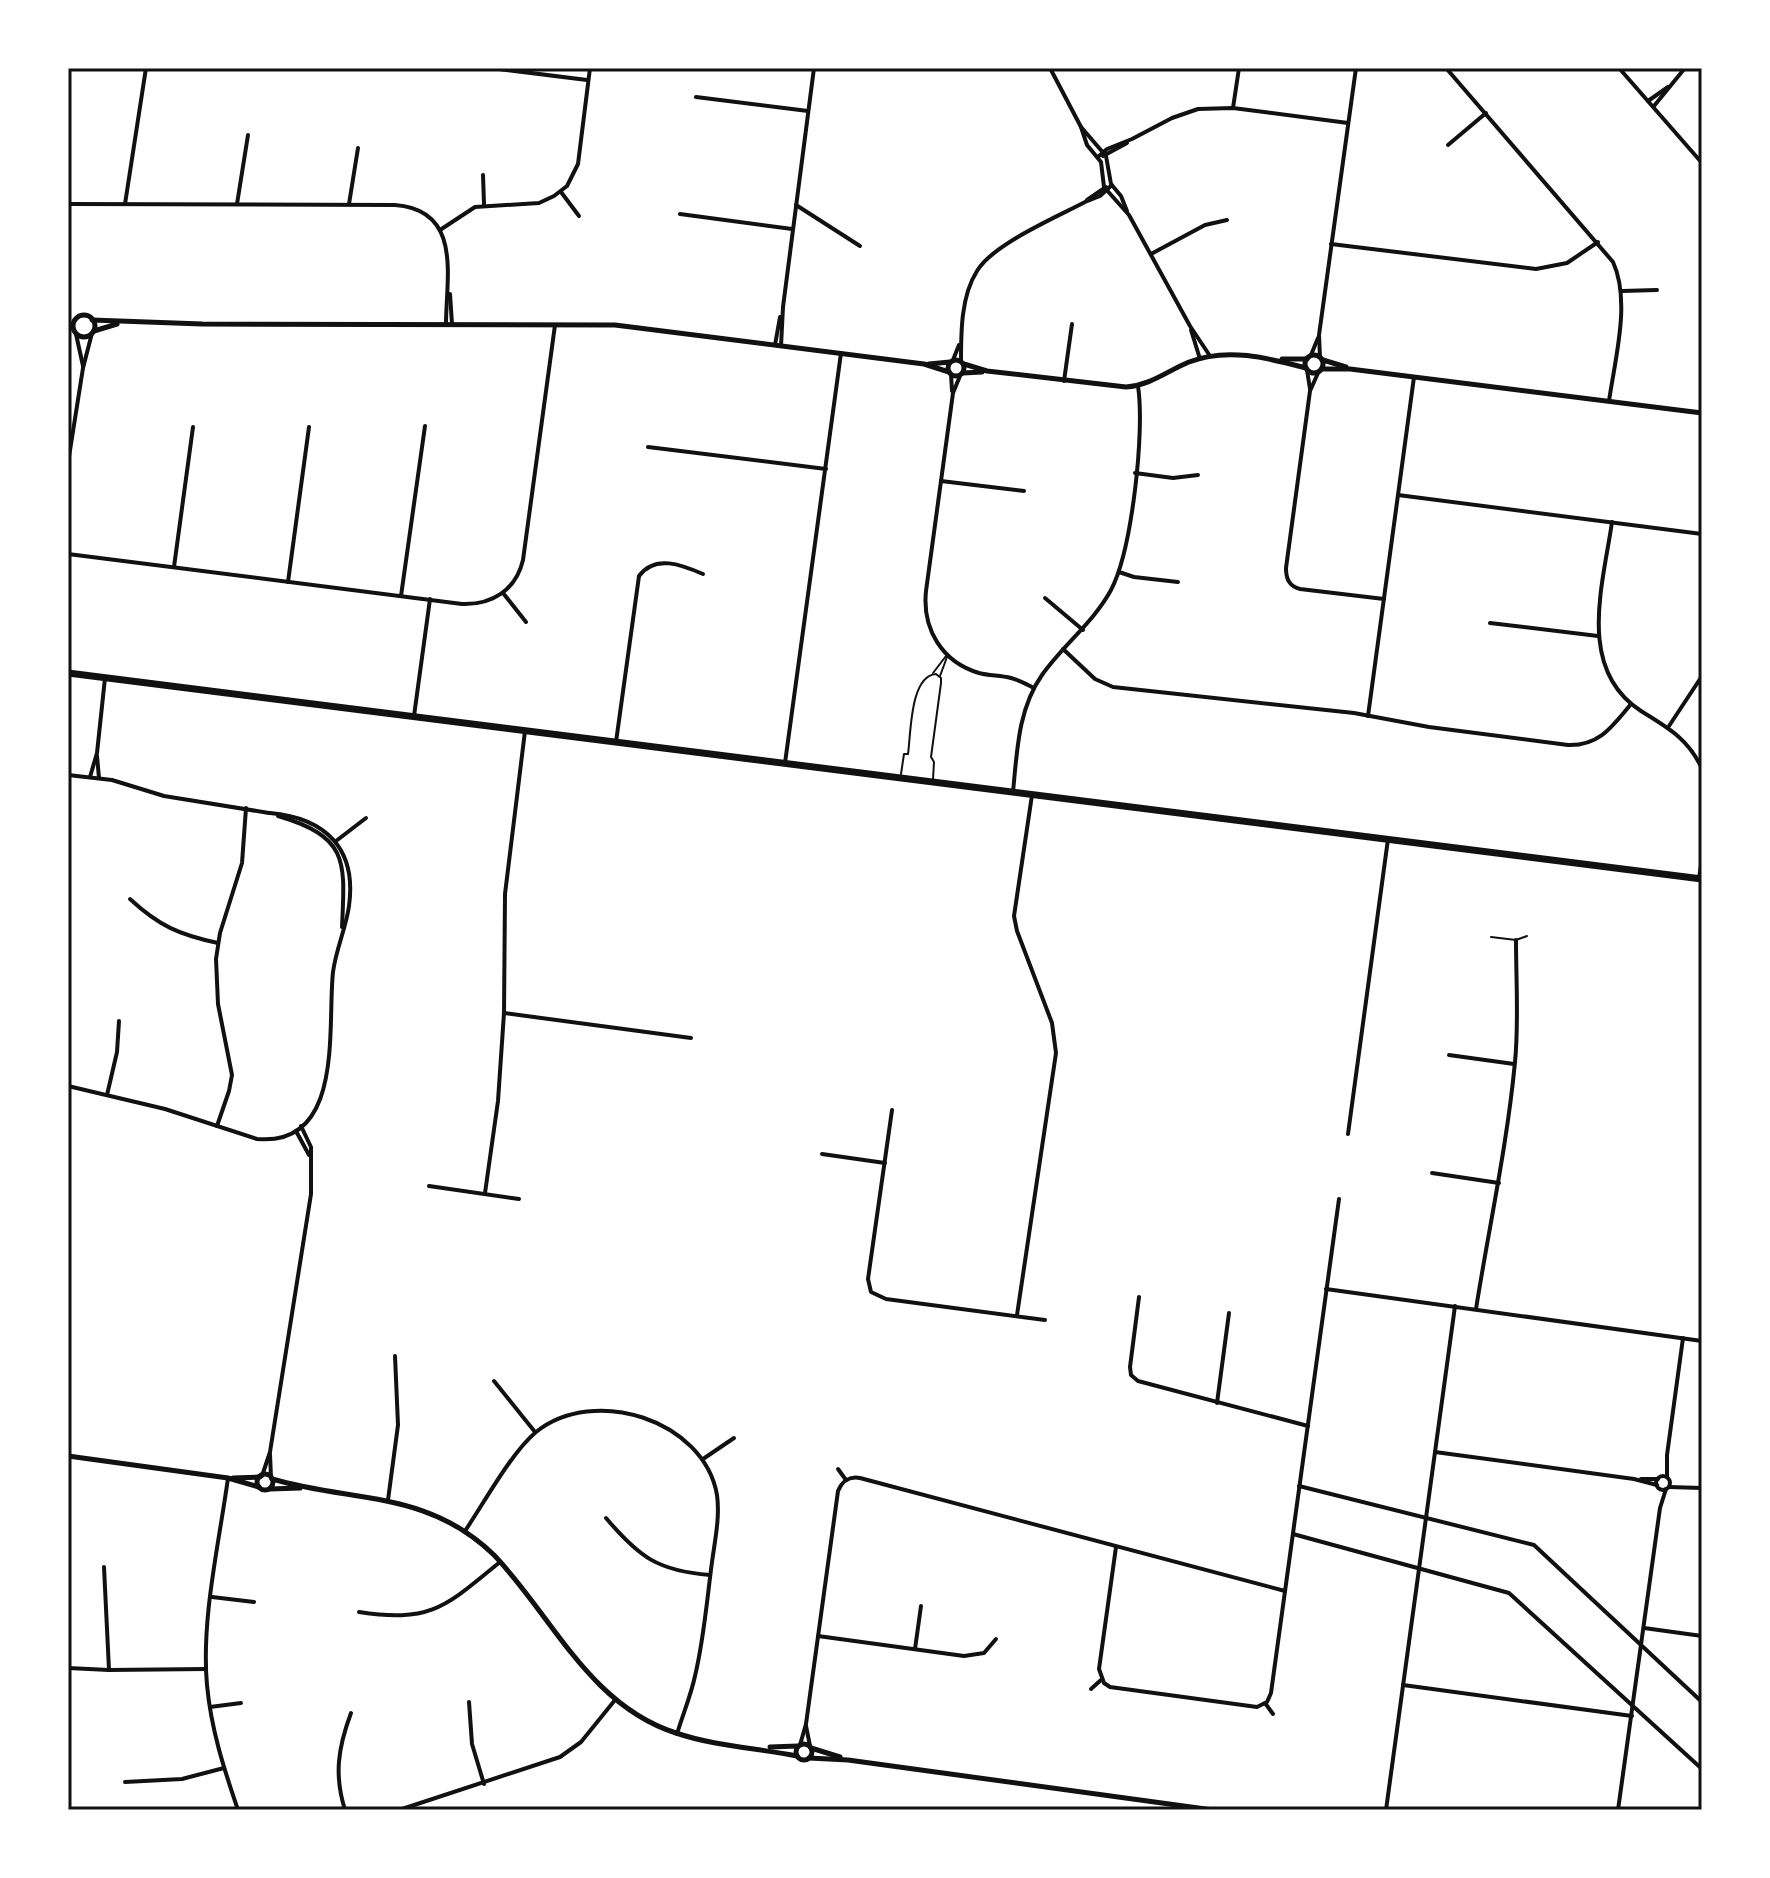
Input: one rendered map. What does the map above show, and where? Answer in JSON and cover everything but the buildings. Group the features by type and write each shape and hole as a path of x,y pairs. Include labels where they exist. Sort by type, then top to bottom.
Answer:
{"main road":[{"path":"68,673 1700,878"}],"street":[{"path":"125,204 146,68"},
{"path":"491,68 588,80"},
{"path":"440,230 469,210 484,205 539,203 561,191 572,179 578,164 590,68"},
{"path":"778,346 814,68"},
{"path":"1050,68 1087,145 1102,155 1112,185 1121,196 1190,326 1210,356"},
{"path":"1233,108 1239,68"},
{"path":"1310,391 1322,359 1319,335 1356,68"},
{"path":"1446,68 1613,262 1622,291 1609,401"},
{"path":"1619,68 1702,163"},
{"path":"1653,107 1685,68"},
{"path":"1648,101 1674,83"},
{"path":"696,97 808,111"},
{"path":"1102,155 1184,112 1211,107 1348,123"},
{"path":"1448,145 1486,113"},
{"path":"237,204 248,135"},
{"path":"349,204 358,148"},
{"path":"1102,155 1106,190 1129,215"},
{"path":"483,175 484,205"},
{"path":"1034,688 1009,677 970,670 947,655 930,632 925,610 953,393 961,374 961,339 968,292 983,262 1000,248 1112,185"},
{"path":"561,191 579,216"},
{"path":"68,204 403,205 426,216 440,230 447,246 449,324"},
{"path":"796,205 860,246"},
{"path":"680,214 793,229"},
{"path":"1151,254 1205,225 1227,220"},
{"path":"1331,244 1536,269 1567,263 1598,242"},
{"path":"1622,291 1657,290"},
{"path":"68,321 84,316 92,320 122,323 615,325 924,364 950,373 987,371"},
{"path":"76,319 73,331 83,368"},
{"path":"68,463 83,368 93,332 92,320"},
{"path":"73,331 86,337 122,323"},
{"path":"68,554 471,604 492,600 516,579 523,560 555,324"},
{"path":"1064,381 1072,324"},
{"path":"1190,326 1200,359"},
{"path":"1319,335 1306,369 1310,391 1287,579 1300,589 1384,599"},
{"path":"953,393 950,373 961,339"},
{"path":"785,764 841,353"},
{"path":"924,364 952,361 987,371 1113,387 1138,386 1200,359 1230,354 1273,359 1309,357 1350,369"},
{"path":"1273,359 1320,371 1350,369 1702,413"},
{"path":"1368,716 1414,377"},
{"path":"1013,792 1022,720 1034,688 1104,602 1119,572 1127,537 1142,414 1138,386"},
{"path":"401,596 425,426"},
{"path":"174,567 193,427"},
{"path":"288,582 309,427"},
{"path":"648,447 826,469"},
{"path":"1135,473 1173,478 1198,475"},
{"path":"941,481 1024,491"},
{"path":"1398,495 1702,534"},
{"path":"1612,522 1599,636 1606,669 1631,704 1669,726 1689,746 1702,769"},
{"path":"616,742 639,576 648,566 661,563 679,565 703,574"},
{"path":"1119,572 1134,577 1178,582"},
{"path":"503,593 526,622"},
{"path":"1045,598 1083,630"},
{"path":"414,716 430,599"},
{"path":"1490,623 1599,636"},
{"path":"1063,649 1095,679 1113,687 1230,698 1577,745 1599,739 1631,704"},
{"path":"1669,726 1702,676"},
{"path":"90,777 97,753 105,678"},
{"path":"485,1193 498,1101 504,1013 505,894 525,731"},
{"path":"97,753 99,778"},
{"path":"68,775 99,778 164,796 270,813 308,826 334,843 345,883 342,930 332,982 332,1033 328,1066 317,1106 296,1130 281,1137 264,1139 165,1109 68,1086"},
{"path":"1017,1315 1056,1053 1052,1023 1014,916 1032,795"},
{"path":"217,1126 232,1075 216,986 218,943 242,863 246,808"},
{"path":"334,843 366,818"},
{"path":"1348,1134 1388,839"},
{"path":"1700,878 1702,859"},
{"path":"130,899 170,930 218,943"},
{"path":"1476,1309 1499,1183 1515,1064 1516,940"},
{"path":"504,1013 691,1038"},
{"path":"107,1095 117,1052 119,1021"},
{"path":"1449,1055 1515,1064"},
{"path":"892,1110 868,1279 871,1292 886,1299 1045,1320"},
{"path":"259,1487 270,1452 311,1194 312,1161 308,1139 301,1126"},
{"path":"296,1130 312,1161"},
{"path":"822,1154 885,1163"},
{"path":"1432,1173 1499,1183"},
{"path":"429,1186 519,1199"},
{"path":"1116,1547 1099,1669 1101,1680 1110,1687 1257,1707 1265,1703 1271,1693 1339,1199"},
{"path":"1326,1289 1702,1341"},
{"path":"1139,1297 1130,1367 1133,1377 1143,1384 1308,1426"},
{"path":"1386,1810 1455,1306"},
{"path":"1217,1403 1229,1313"},
{"path":"1618,1810 1663,1487 1668,1479 1667,1455 1683,1338"},
{"path":"388,1500 398,1425 395,1356"},
{"path":"494,1381 536,1432"},
{"path":"465,1531 517,1454 536,1432 570,1415 595,1411 615,1413 664,1426 685,1439 703,1460 715,1485 717,1522 698,1666 677,1734"},
{"path":"703,1460 734,1438"},
{"path":"270,1452 273,1483 270,1489"},
{"path":"1435,1452 1634,1479 1663,1487 1691,1486"},
{"path":"1663,1487 1659,1478 1667,1455"},
{"path":"68,1456 228,1478 270,1489 305,1488"},
{"path":"838,1469 846,1480"},
{"path":"228,1478 261,1476 305,1488 388,1500 436,1514 465,1531 501,1562 584,1669 615,1700 642,1718 677,1734 761,1748 801,1759 848,1760 1213,1810"},
{"path":"228,1478 206,1669 214,1735 238,1810"},
{"path":"797,1756 806,1724 838,1491 846,1480 860,1478 1285,1591"},
{"path":"1634,1479 1668,1479 1702,1488"},
{"path":"1299,1486 1534,1545 1702,1702"},
{"path":"606,1518 633,1549 651,1562 673,1570 710,1575"},
{"path":"1293,1534 1513,1595 1702,1769"},
{"path":"359,1612 394,1617 423,1613 452,1600 501,1562"},
{"path":"104,1567 109,1670"},
{"path":"212,1597 254,1602"},
{"path":"915,1649 921,1606"},
{"path":"1644,1628 1702,1636"},
{"path":"818,1636 964,1656 978,1655 996,1639"},
{"path":"68,1668 206,1669"},
{"path":"1091,1689 1101,1680"},
{"path":"1403,1685 1632,1716"},
{"path":"399,1810 552,1762 590,1733 615,1700"},
{"path":"469,1702 472,1744 484,1784"},
{"path":"210,1707 241,1703"},
{"path":"1265,1703 1273,1714"},
{"path":"345,1810 337,1763 340,1743 351,1713"},
{"path":"806,1724 812,1752 809,1758"},
{"path":"761,1748 810,1747 848,1760"},
{"path":"125,1782 182,1779 224,1768"}],"lane":[{"path":"901,779 904,754 908,754 917,690 947,655"},
{"path":"933,782 934,762 931,757 940,676 947,655"},
{"path":"933,673 940,676"},
{"path":"1491,937 1516,940 1527,936"}]}
